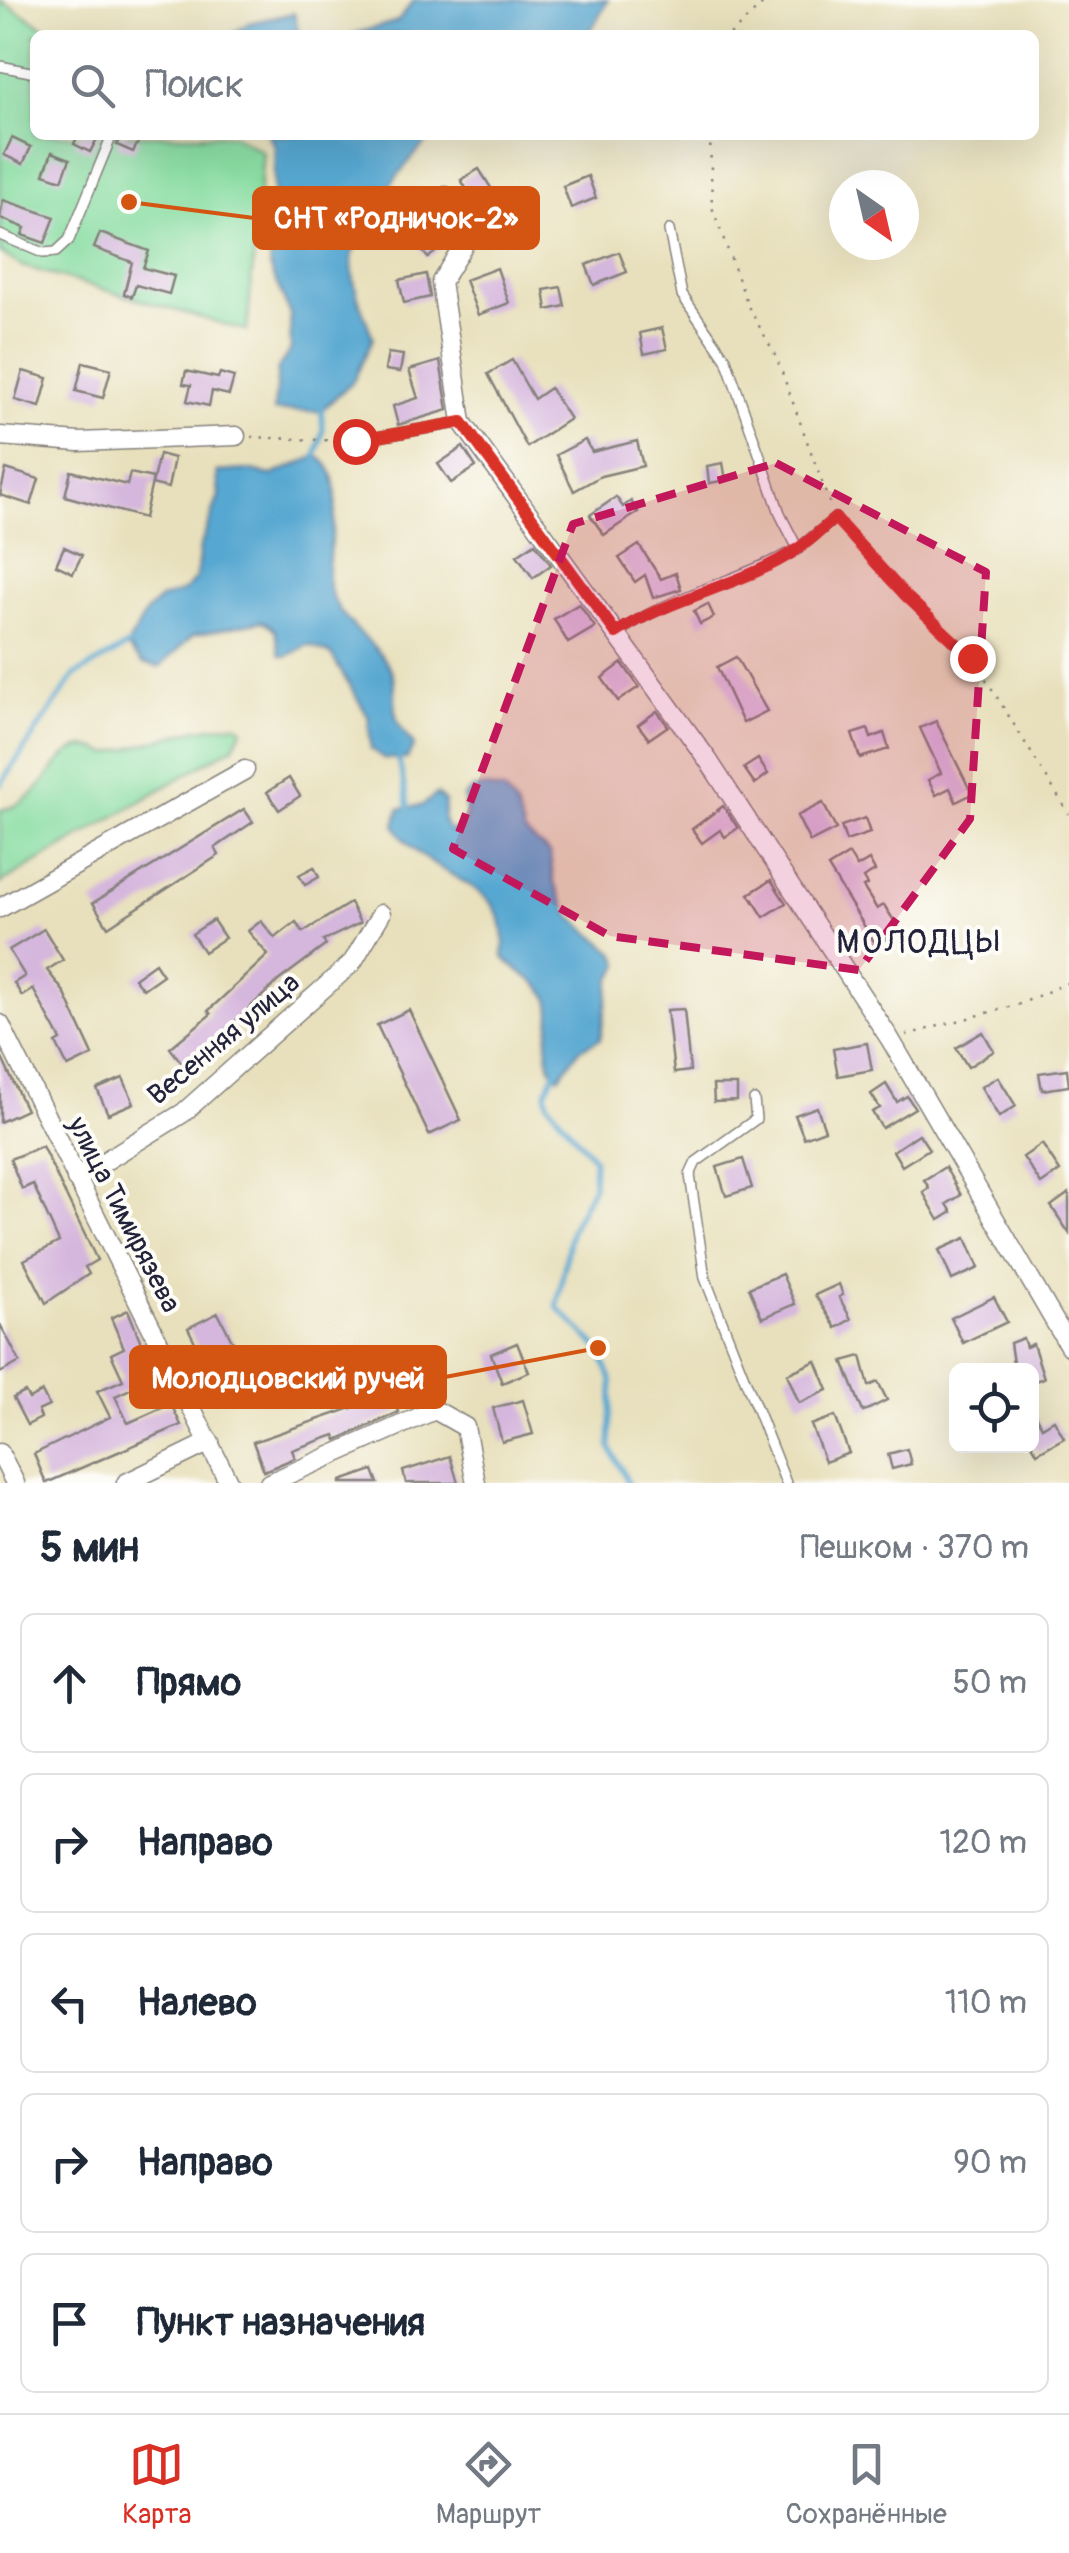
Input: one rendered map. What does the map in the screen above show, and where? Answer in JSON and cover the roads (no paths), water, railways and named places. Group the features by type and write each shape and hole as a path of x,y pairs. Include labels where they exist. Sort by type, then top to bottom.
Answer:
{"street":[{"path":"446,196 466,241 441,282 462,422 708,760 890,1039 1069,1346"},
{"path":"0,436 79,442 236,436"},
{"path":"0,908 245,770"},
{"name":"Весенняя улица","path":"76,1179 184,1113 352,963 382,914"},
{"name":"улица Тимирязева","path":"0,1024 229,1483"},
{"path":"269,1483 435,1410 465,1427 476,1483"},
{"path":"126,1483 210,1442"},
{"path":"0,1453 15,1483"}],"lane":[{"path":"0,66 30,71"},
{"path":"0,236 42,252 56,252 69,240 110,140"},
{"path":"669,230 682,295 726,359 781,516 798,548"},
{"path":"355,441 462,422"},
{"path":"616,633 653,609 762,568 798,548 835,518"},
{"path":"754,1100 756,1119 696,1162 690,1175 705,1278 786,1483"}],"water":[{"path":"414,0 608,0 589,30 367,30 398,21"},
{"path":"294,13 298,30 238,30 249,23"},
{"path":"271,140 428,140 371,213 354,247 354,281 373,338 354,380 321,411 274,411 278,368 291,349 290,314 270,267 275,146"},
{"path":"317,456 328,466 336,495 328,564 331,593 344,616 392,672 397,719 414,745 407,759 383,758 371,749 368,716 331,654 308,645 287,656 280,655 274,630 261,621 193,635 160,667 142,663 127,646 147,611 160,599 184,591 196,578 200,547 219,496 217,472 246,470 272,475"},
{"path":"472,789 504,791 516,806 524,832 550,854 554,883 570,916 616,954 620,965 611,979 600,1039 580,1049 559,1077 548,1061 549,1000 541,988 503,956 503,929 495,909 482,894 426,860 395,825 399,809 423,805 437,794 445,802 443,820 448,830 460,830 466,815 464,797"}],"waterway":[{"path":"315,459 323,430 321,406"},
{"path":"0,785 74,676 129,645"},
{"path":"398,756 409,809"},
{"path":"555,1071 546,1092 548,1103 594,1159 593,1186 571,1229 557,1307 598,1348 612,1381 610,1447 628,1483"}],"place":[{"name":"СНТ «Родничок-2»","path":"129,202"},
{"name":"Молодцовский ручей","path":"598,1348"}],"district":[{"name":"МОЛОДЦЫ","path":"919,942"}]}
